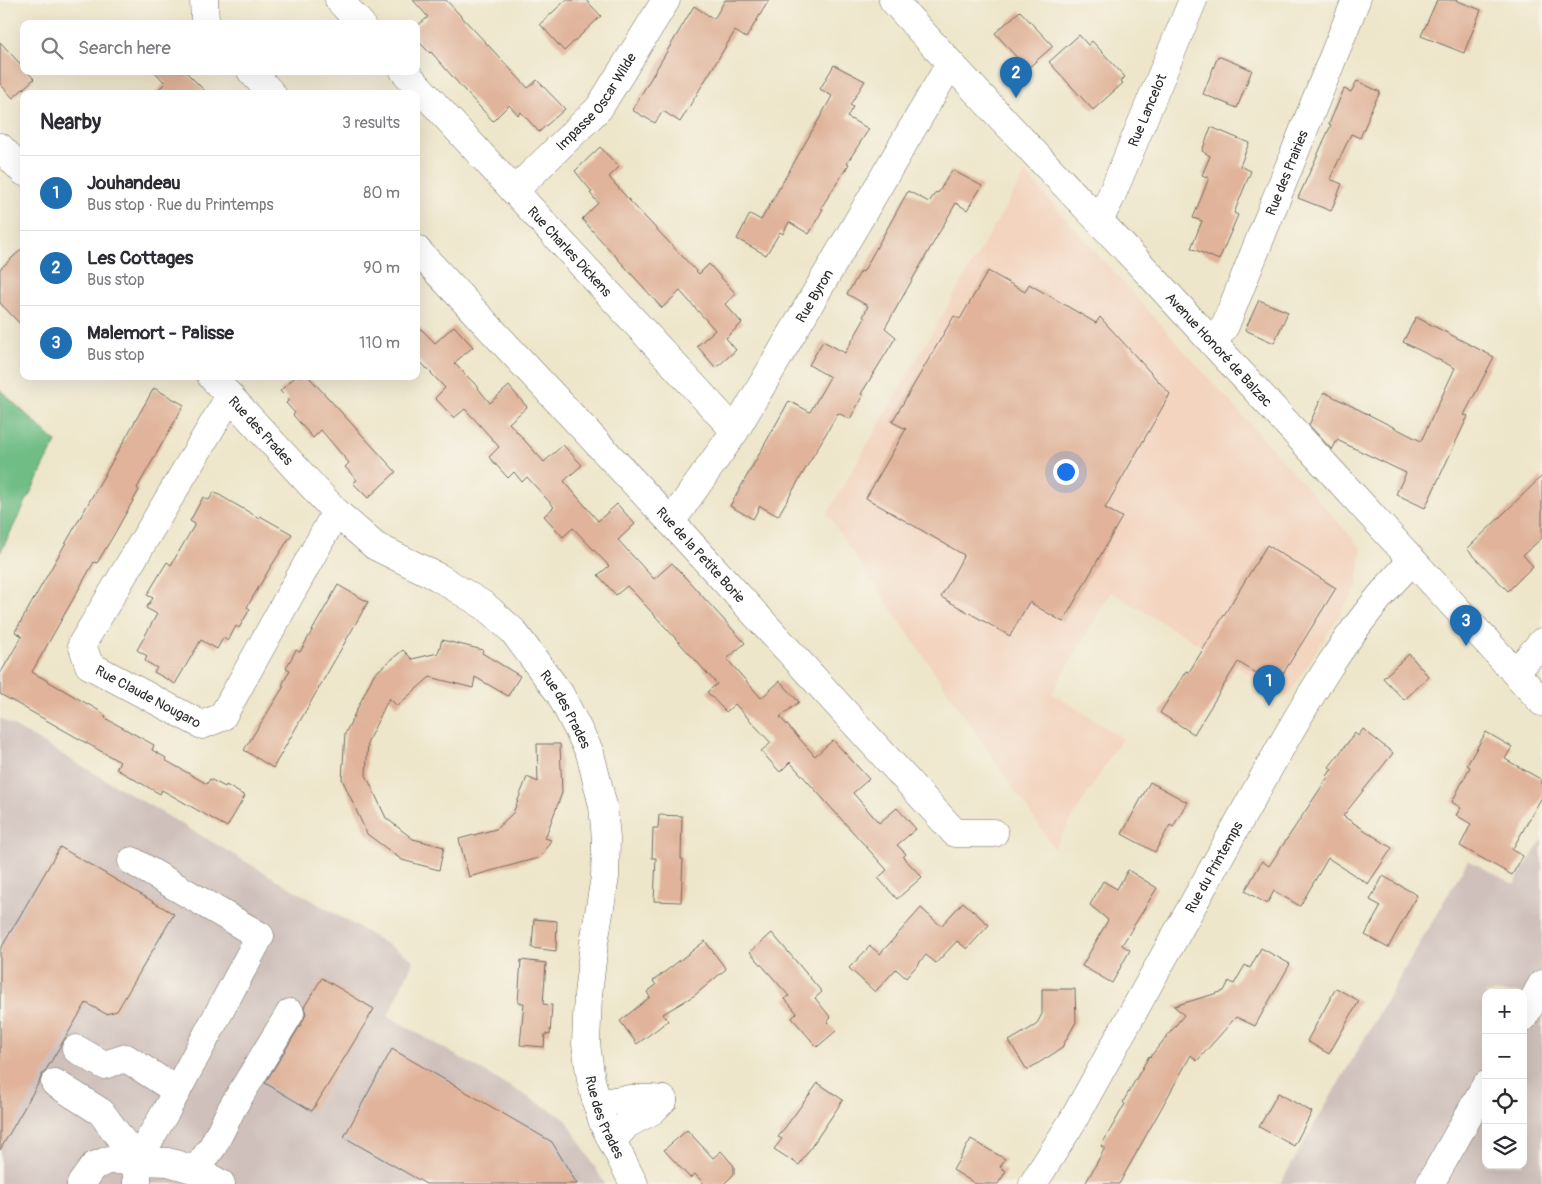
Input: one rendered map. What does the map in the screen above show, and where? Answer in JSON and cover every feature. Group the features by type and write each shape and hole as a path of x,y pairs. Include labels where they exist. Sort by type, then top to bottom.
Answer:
{"street":[{"path":"204,0 205,20"},
{"path":"339,0 357,20"},
{"name":"Impasse Oscar Wilde","path":"514,192 600,108 666,0"},
{"name":"Avenue Honoré de Balzac","path":"893,0 950,64 1213,343 1542,702"},
{"name":"Rue Lancelot","path":"1099,220 1110,199 1193,0"},
{"name":"Rue des Prairies","path":"1213,343 1225,326 1356,0"},
{"name":"Rue Byron","path":"670,522 735,431 950,64"},
{"path":"255,75 269,90"},
{"name":"Rue Charles Dickens","path":"408,75 735,431"},
{"path":"0,146 20,168"},
{"name":"Rue de la Petite Borie","path":"420,252 955,833 994,833"},
{"name":"Rue des Prades","path":"215,380 336,512 375,546 438,577 485,606 514,630 560,694 590,753 603,806 606,839 606,877 594,943 588,995 586,1044 591,1080 604,1125 634,1184"},
{"name":"Rue Claude Nougaro","path":"230,396 82,644 89,665 202,725 222,717 336,512"},
{"name":"Rue du Printemps","path":"1033,1184 1072,1122 1301,711 1361,620 1395,578 1412,561"},
{"path":"1515,673 1542,642"},
{"path":"132,861 260,936 177,1091 137,1173"},
{"path":"1527,1011 1542,984"},
{"path":"196,1170 213,1146 232,1108 290,1013"},
{"path":"76,1049 104,1065 126,1058 177,1091"},
{"path":"55,1083 101,1112 137,1173"},
{"path":"1430,1184 1482,1092"},
{"path":"597,1104 624,1099 649,1098 662,1100 652,1111 627,1124 612,1141"},
{"path":"81,1184 94,1166 108,1160 137,1173 168,1162 196,1170 221,1184"}],"shaded area":[{"path":"1025,173 1362,549 1357,587 1287,697 1111,592 1052,693 1122,738 1054,848 827,514"},
{"path":"0,718 414,960 388,1016 566,1119 605,1184 0,1184"},
{"path":"1542,840 1542,1184 1280,1184 1468,860 1514,884"}],"green space":[{"path":"0,390 56,442 0,553"}],"building":[{"path":"413,0 446,0 528,88 537,80 565,109 539,132 521,112 518,115 509,105 493,121 431,52 420,43 420,24 428,17"},
{"path":"566,0 586,0 601,16 564,51 540,24"},
{"path":"725,0 769,0 746,38 735,31 680,122 663,111 655,123 632,110 694,6 714,19"},
{"path":"1437,0 1455,0 1481,10 1464,53 1421,36"},
{"path":"1020,11 1053,46 1027,69 995,33"},
{"path":"1079,35 1088,45 1092,41 1125,77 1121,81 1123,83 1093,110 1049,62"},
{"path":"0,42 20,64 20,75 30,75 34,79 13,98 0,84"},
{"path":"1218,56 1252,70 1237,108 1203,94"},
{"path":"834,65 865,81 850,105 853,107 847,117 869,129 821,208 823,209 809,234 789,222 783,234 780,232 766,255 737,239 750,214 761,220 827,105 832,96 820,89"},
{"path":"158,75 189,75 204,90 158,90 165,83"},
{"path":"1357,81 1380,92 1360,138 1351,134 1330,179 1342,184 1331,211 1298,198 1331,125 1329,124 1344,89 1351,92"},
{"path":"1211,127 1249,143 1240,166 1251,171 1234,213 1238,215 1219,260 1191,248 1202,221 1193,218 1209,178 1202,175 1210,156 1202,151"},
{"path":"600,147 619,167 609,177 630,201 699,274 709,264 736,294 725,304 742,323 726,338 736,350 716,368 697,346 715,330 680,291 662,308 582,219 598,203 590,193 592,192 575,171"},
{"path":"952,170 982,186 967,210 956,203 911,282 885,328 896,337 861,394 863,395 850,419 838,413 778,516 760,506 753,519 730,506 789,401 810,412 830,377 809,365 823,341 845,353 865,318 863,317 868,306 847,294 861,271 863,272 908,191 929,202 936,192 938,193"},
{"path":"20,251 20,324 0,303 0,269"},
{"path":"988,271 1025,292 1029,284 1096,323 1100,317 1170,394 1105,508 1122,517 1063,622 1029,602 1010,636 941,597 964,555 866,498 906,429 892,422 954,316 960,319"},
{"path":"1259,300 1288,312 1274,343 1245,330"},
{"path":"1416,317 1494,357 1464,415 1468,416 1425,508 1396,494 1406,473 1337,440 1332,450 1309,425 1324,392 1421,441 1455,368 1403,342"},
{"path":"454,326 473,347 454,363 490,403 509,386 527,407 509,423 544,462 563,445 582,465 564,481 598,521 617,504 635,524 618,540 654,579 672,563 745,643 727,659 761,698 780,681 799,702 780,717 815,756 833,740 869,779 853,793 879,823 897,808 916,829 897,845 906,854 903,857 922,877 897,899 878,878 887,870 790,762 780,772 761,751 771,743 735,704 726,712 707,692 717,684 636,595 627,586 616,595 598,575 609,566 573,528 563,537 544,516 554,507 527,477 522,482 514,472 508,478 489,457 499,447 478,423 465,409 454,418 435,398 445,388 420,361 420,328 435,343"},
{"path":"292,380 312,380 396,472 368,498 353,483 357,480 345,467 349,463 321,430 313,438 293,415 295,413 286,403 289,400 280,391"},
{"path":"154,388 184,405 137,488 139,490 112,538 97,563 94,562 32,672 98,710 106,716 105,718 154,745 152,750 166,758 165,760 207,784 210,779 225,787 226,785 245,796 227,827 162,790 160,794 116,769 120,762 0,694 0,674 22,636 15,632"},
{"path":"1542,476 1542,538 1523,555 1533,566 1508,591 1467,549"},
{"path":"214,492 259,518 260,516 292,534 247,607 250,609 239,628 236,626 228,641 223,638 217,649 201,640 175,684 154,672 157,668 145,661 147,656 137,650 157,614 146,608 153,598 147,595 167,562 171,565 195,524 190,521 203,497 209,500"},
{"path":"1267,545 1336,588 1276,685 1238,662 1194,734 1160,713 1186,671 1189,672"},
{"path":"338,585 368,602 273,768 244,750 284,686 282,685 290,670 286,668 296,650 300,652"},
{"path":"442,640 483,650 482,653 520,676 508,696 475,677 473,688 430,677 397,706 389,698 368,741 366,775 386,818 413,839 444,847 439,870 402,860 367,834 342,779 345,734 374,674 403,650 412,659 438,653"},
{"path":"1409,654 1429,677 1404,700 1383,678"},
{"path":"1363,729 1393,753 1343,816 1392,848 1368,884 1328,858 1300,906 1274,891 1267,904 1245,891 1262,861 1269,866 1328,777 1332,769 1329,767 1355,733 1358,736"},
{"path":"1486,732 1512,747 1505,759 1542,780 1542,797 1512,850 1523,856 1512,875 1460,846 1471,824 1456,815 1461,808 1452,802 1470,767 1467,765"},
{"path":"537,744 560,744 562,793 545,838 551,840 538,858 469,877 459,839 496,829 513,813 527,777 538,782"},
{"path":"1150,782 1187,802 1173,827 1170,825 1155,852 1122,834"},
{"path":"659,815 682,816 681,902 654,901 656,858 652,858 653,828 658,828"},
{"path":"60,847 174,914 117,1011 106,1014 86,1003 42,1075 0,1150 0,950"},
{"path":"1128,870 1157,888 1122,945 1130,950 1112,983 1082,966 1108,920 1090,905 1103,881 1117,889"},
{"path":"1383,876 1417,895 1388,948 1365,935 1381,906 1370,900"},
{"path":"963,902 989,925 967,949 957,941 936,963 926,955 906,978 896,969 875,992 849,968 870,946 880,954 921,908 941,926"},
{"path":"534,919 557,921 556,951 532,948"},
{"path":"772,933 822,992 815,998 831,1018 827,1022 836,1031 817,1047 792,1018 797,1013 785,999 789,996 750,952"},
{"path":"705,941 726,969 695,995 663,1014 668,1021 637,1044 620,1021 650,997 647,992 656,985 653,981"},
{"path":"1261,948 1290,964 1255,1026 1236,1017 1197,1061 1191,1055 1119,1184 1085,1184 1105,1148 1101,1146 1125,1104 1123,1102 1149,1056 1184,1015 1174,1006 1224,991 1229,981 1234,984 1245,965 1250,968"},
{"path":"521,960 546,963 543,1004 552,1005 550,1035 545,1034 544,1047 520,1045 524,1003 518,1003"},
{"path":"322,978 374,1009 312,1111 265,1083 303,1021 306,1014 304,1007"},
{"path":"1336,988 1359,1001 1329,1054 1307,1041"},
{"path":"1042,989 1075,989 1076,1022 1061,1049 1027,1070 1009,1041 1036,1025 1042,1014"},
{"path":"392,1049 552,1142 577,1184 426,1184 344,1137"},
{"path":"818,1083 843,1100 799,1165 774,1149 782,1139 778,1137"},
{"path":"1278,1093 1312,1112 1294,1146 1259,1127"},
{"path":"687,1130 713,1158 721,1151 734,1166 734,1174 724,1184 704,1184 695,1174 690,1178 664,1150"},
{"path":"971,1139 1005,1159 1000,1167 1006,1171 998,1184 976,1184 953,1170"}],"place":[{"name":"Les Cottages","path":"1016,98"},
{"name":"Malemort - Palisse","path":"1466,646"},
{"name":"Jouhandeau","path":"1269,706"}]}
